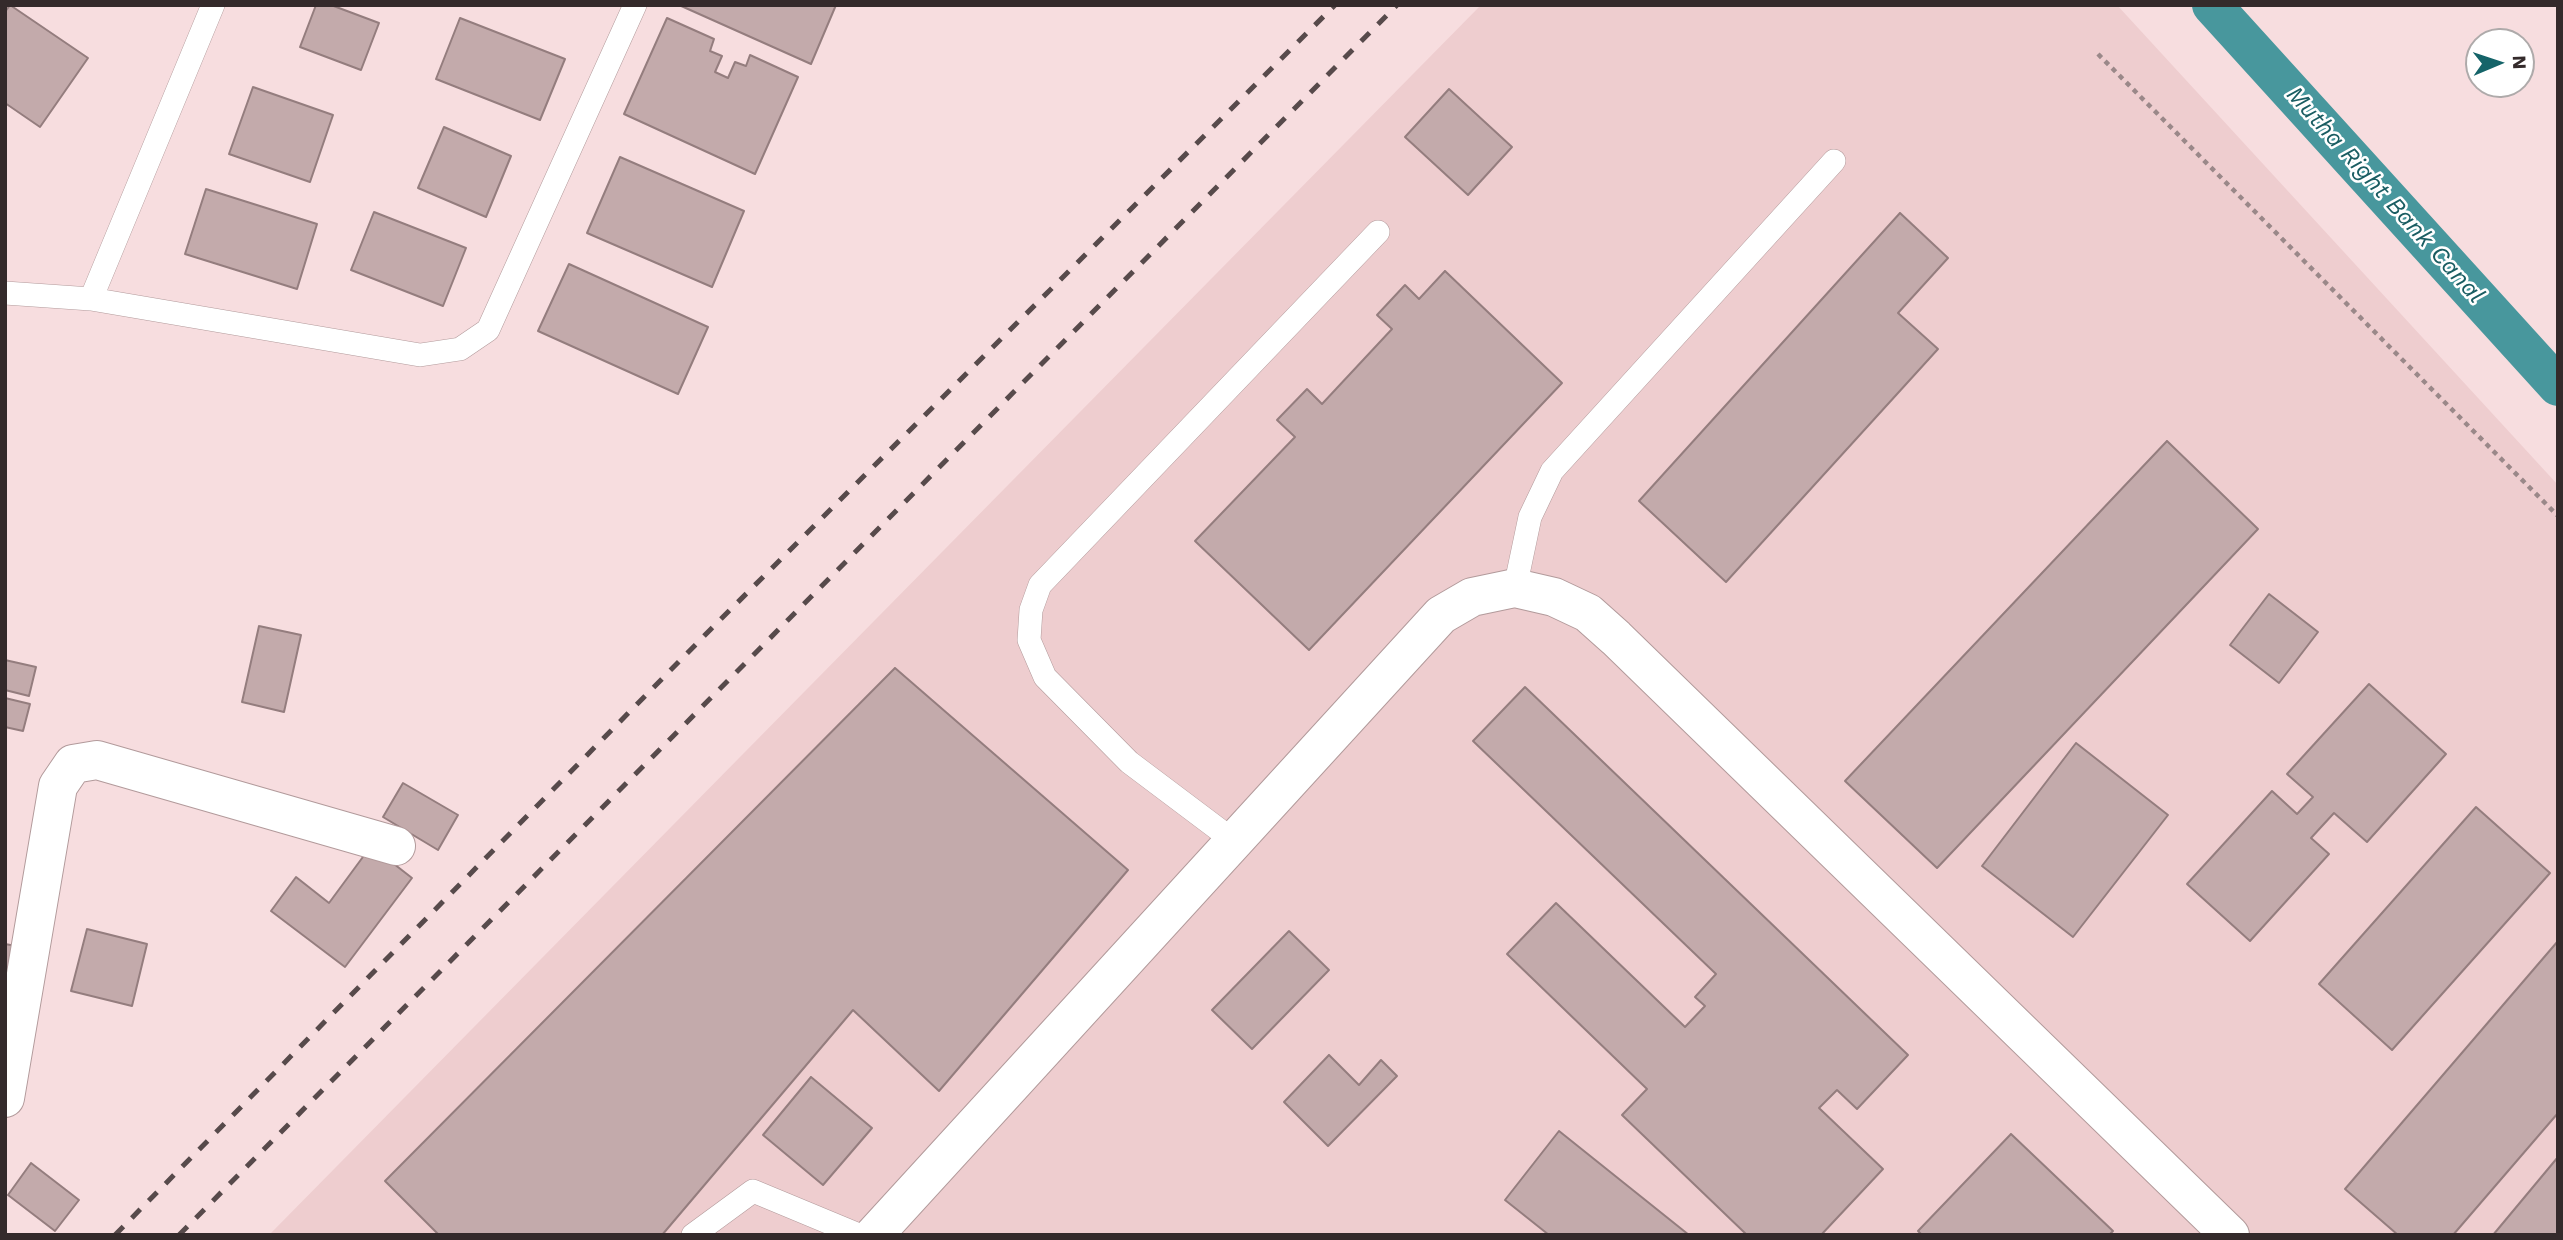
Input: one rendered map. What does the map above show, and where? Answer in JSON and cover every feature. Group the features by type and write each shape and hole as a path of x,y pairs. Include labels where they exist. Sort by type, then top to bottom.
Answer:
{"street":[{"path":"874,1235 1441,615 1472,597 1515,588 1555,597 1588,613 1616,638 2230,1235"},
{"path":"5,1098 58,786 73,764 97,760 396,846"}],"lane":[{"path":"91,299 213,5"},
{"path":"5,293 91,299 420,355 460,349 488,330 635,5"},
{"path":"1515,588 1530,517 1552,471 1834,161"},
{"path":"1234,841 1129,762 1045,677 1029,640 1031,610 1040,585 1378,232"},
{"path":"693,1235 753,1191 859,1235"}],"path":[{"path":"2098,54 2558,516"}],"shaded area":[{"path":"1481,5 2117,5 2558,485 2558,1235 269,1235"}],"building":[{"path":"10,5 88,58 40,127 5,103 5,12"},
{"path":"316,5 331,5 379,23 361,70 300,47"},
{"path":"679,5 836,5 811,64"},
{"path":"460,18 565,59 540,120 436,79"},
{"path":"667,18 714,39 710,51 722,56 715,72 728,78 735,62 746,66 750,55 798,77 755,174 624,114"},
{"path":"253,87 333,115 310,182 229,154"},
{"path":"1449,89 1512,147 1468,195 1405,137"},
{"path":"444,127 511,156 486,217 418,188"},
{"path":"620,157 744,211 712,287 587,233"},
{"path":"206,189 317,224 297,289 185,254"},
{"path":"374,212 466,248 443,306 351,270"},
{"path":"1900,213 1948,258 1898,313 1938,349 1726,582 1639,501"},
{"path":"569,264 708,327 678,394 538,331"},
{"path":"1445,271 1562,383 1309,650 1195,541 1295,437 1277,420 1307,389 1322,404 1392,329 1377,315 1405,285 1419,299"},
{"path":"2167,441 2258,529 1937,868 1845,781"},
{"path":"2269,594 2318,632 2279,683 2230,645"},
{"path":"259,626 301,635 284,712 242,702"},
{"path":"5,660 36,667 29,696 5,690"},
{"path":"895,668 1128,870 939,1091 853,1010 662,1235 439,1235 385,1181"},
{"path":"2369,684 2446,754 2367,842 2334,813 2311,838 2329,854 2250,941 2187,884 2272,791 2297,814 2313,797 2287,774"},
{"path":"1525,687 1908,1055 1857,1109 1837,1090 1819,1108 1883,1169 1821,1235 1747,1235 1622,1115 1647,1089 1507,954 1556,903 1685,1027 1705,1006 1695,997 1716,974 1473,741"},
{"path":"5,698 30,704 23,731 5,727"},
{"path":"2076,743 2168,815 2073,937 1982,866"},
{"path":"403,783 458,815 438,850 383,817"},
{"path":"2476,807 2550,873 2392,1050 2319,984"},
{"path":"371,846 412,878 345,967 271,911 296,877 329,903"},
{"path":"87,929 147,944 132,1006 71,991"},
{"path":"1289,931 1329,970 1252,1049 1212,1010"},
{"path":"2558,941 2558,1113 2453,1235 2398,1235 2345,1189"},
{"path":"5,944 16,946 5,984"},
{"path":"1329,1055 1359,1085 1381,1060 1397,1076 1328,1146 1284,1102"},
{"path":"811,1077 872,1128 823,1185 763,1135"},
{"path":"1559,1131 1689,1235 1549,1235 1505,1200"},
{"path":"2011,1134 2113,1231 2109,1235 1922,1235 1918,1231"},
{"path":"2558,1157 2558,1235 2493,1235"},
{"path":"31,1163 79,1200 55,1231 8,1195"}],"waterway":[{"name":"Mutha Right Bank Canal","path":"2212,5 2558,386"}],"railway":[{"path":"115,1235 711,629 1335,5"},
{"path":"179,1235 1397,5"}]}
